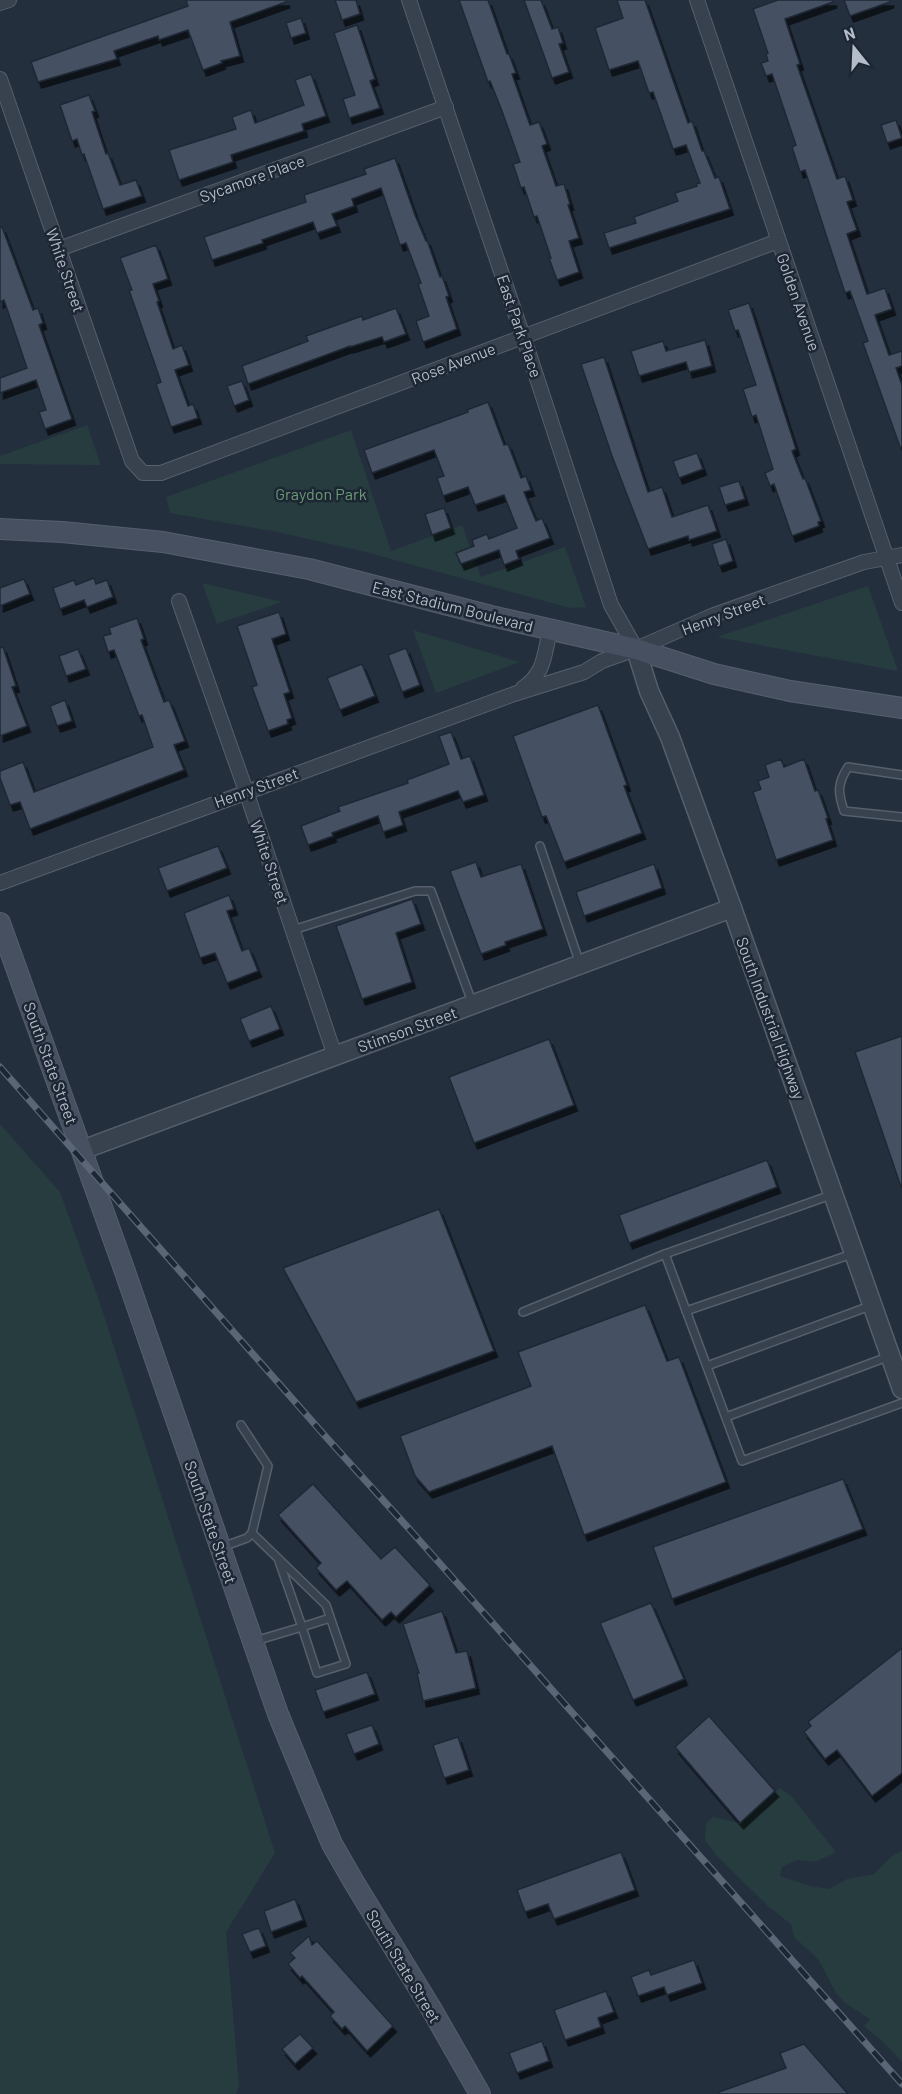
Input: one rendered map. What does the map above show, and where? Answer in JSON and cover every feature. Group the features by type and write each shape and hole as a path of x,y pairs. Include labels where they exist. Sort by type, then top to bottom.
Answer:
{"main road":[{"name":"East Stadium Boulevard","path":"0,529 62,532 163,542 309,569 550,630 636,649 706,672 790,691 902,708"},
{"name":"South State Street","path":"0,923 82,1150 278,1714 332,1844 480,2094"}],"street":[{"path":"0,3 9,0"},
{"name":"East Park Place","path":"409,0 611,605 636,649"},
{"name":"Golden Avenue","path":"697,0 902,603"},
{"name":"White Street","path":"0,79 132,460"},
{"name":"Sycamore Place","path":"59,249 446,107"},
{"name":"Rose Avenue","path":"132,460 143,473 161,473 778,241"},
{"name":"Henry Street","path":"0,883 514,694 584,672 602,661 636,649 714,615 864,562 902,555"},
{"name":"White Street","path":"179,601 335,1056"},
{"name":"Henry Street","path":"514,694 536,678 540,671 550,630"},
{"name":"South Industrial Highway","path":"636,649 649,691 670,737 732,908 902,1389"},
{"name":"Stimson Street","path":"82,1150 732,908"}],"lane":[{"path":"902,775 848,767 842,775 838,794 844,811 902,817"},
{"path":"540,846 580,964"},
{"path":"293,930 415,891 431,891 473,1004"},
{"path":"523,1312 665,1254 834,1194"},
{"path":"686,1311 854,1253"},
{"path":"665,1254 742,1461 902,1403"},
{"path":"707,1366 873,1305"},
{"path":"726,1417 891,1356"},
{"path":"220,1547 247,1538 252,1533 268,1466 241,1425"},
{"path":"252,1533 278,1558 326,1605 346,1664 317,1673 278,1558"},
{"path":"253,1642 330,1618"}],"green space":[{"path":"87,425 101,465 0,464 0,456"},
{"name":"Graydon Park","path":"351,430 391,551 462,525 481,577 565,547 586,607 570,608 362,551 277,532 170,513 166,497"},
{"path":"202,583 282,602 217,624"},
{"path":"868,586 898,671 717,637"},
{"path":"413,630 520,662 436,693"},
{"path":"0,1124 60,1192 101,1306 275,1853 226,1932 239,2086 236,2094 0,2094"},
{"path":"780,1788 791,1796 836,1852 815,1862 797,1860 782,1867 780,1876 810,1886 829,1889 847,1879 874,1874 891,1857 902,1851 902,2062 864,2026 870,2019 845,2003 836,1993 818,1959 794,1937 791,1924 769,1907 718,1857 705,1841 706,1823 713,1817 740,1823"}],"building":[{"path":"186,0 286,0 286,2 230,22 240,56 221,61 222,63 203,70 188,30 159,40 158,36 114,51 117,59 38,82 31,62 188,6"},
{"path":"335,0 356,0 360,14 342,20"},
{"path":"459,0 488,0 516,73 512,74 530,125 539,122 547,144 542,146 556,186 564,184 579,238 569,241 579,272 557,280 537,216 534,217 513,164 520,162"},
{"path":"524,0 541,0 552,29 558,27 563,43 559,44 569,72 552,78"},
{"path":"617,0 645,0 688,123 692,121 702,151 704,151 715,178 719,177 730,209 609,248 604,233 636,223 634,217 678,201 675,193 700,183 686,145 673,149 653,92 649,93 638,61 609,70 595,28 623,18"},
{"path":"778,0 833,0 833,2 785,19 800,64 797,65 837,179 845,176 853,200 847,202 857,230 847,234 867,294 885,288 892,309 875,315 889,355 902,351 902,366 896,368 902,385 902,447 900,447 863,343 868,341 850,291 845,293 805,170 800,172 792,147 796,145 772,74 766,76 761,63 768,61 766,54 768,53 753,9"},
{"path":"844,0 890,0 890,2 850,16"},
{"path":"301,18 306,33 291,38 286,23"},
{"path":"357,25 375,79 370,81 380,108 349,118 343,99 355,95 334,33"},
{"path":"311,74 326,116 302,124 304,131 231,155 233,162 179,180 169,150 236,129 232,117 251,110 255,123 304,105 295,80"},
{"path":"89,95 95,111 92,112 106,154 108,153 120,185 136,180 142,196 103,209 84,154 82,155 77,139 72,141 60,105"},
{"path":"896,120 902,138 887,143 881,125"},
{"path":"395,158 415,215 440,277 442,276 449,296 446,297 457,329 423,342 416,321 429,316 418,284 421,283 406,243 400,245 381,188 352,199 354,206 332,214 337,226 317,233 313,222 262,240 263,243 212,260 204,237 306,202 304,195 366,174 364,169"},
{"path":"0,227 2,227 33,310 38,308 43,323 39,325 72,419 45,429 39,412 46,410 36,380 0,393 0,378 27,368 4,300 0,302"},
{"path":"156,245 168,279 153,284 159,301 157,302 173,349 182,345 189,365 175,370 188,406 193,404 198,418 171,427 156,384 161,382 120,258"},
{"path":"749,303 796,449 792,451 821,521 818,522 819,526 792,536 774,484 770,486 765,473 773,469 756,415 752,417 743,389 756,385 738,330 735,331 728,310"},
{"path":"396,308 406,334 384,342 382,337 350,346 248,384 242,366 308,341 306,336 362,316 363,320"},
{"path":"705,340 712,366 689,372 686,362 639,376 631,351 663,341 666,351"},
{"path":"604,357 648,492 662,487 672,517 708,505 717,531 689,540 688,536 648,549 612,456 581,364"},
{"path":"242,381 249,400 234,406 227,386"},
{"path":"488,402 504,445 508,444 521,478 526,476 531,490 524,492 536,521 542,518 550,538 516,551 519,559 504,565 499,550 461,564 456,553 474,546 472,540 487,534 489,539 517,528 504,495 475,505 468,487 443,496 437,478 444,476 434,450 372,473 364,450 468,412 467,410"},
{"path":"697,453 703,469 679,478 673,461"},
{"path":"739,481 745,499 725,505 719,487"},
{"path":"444,508 451,528 432,535 425,514"},
{"path":"726,539 733,561 719,566 712,544"},
{"path":"94,578 96,584 107,580 113,597 87,607 84,600 60,609 53,588 74,580 76,585"},
{"path":"24,579 30,594 0,606 0,588"},
{"path":"279,612 286,634 272,639 290,692 284,694 292,718 287,720 288,724 268,731 252,687 257,685 237,626"},
{"path":"137,618 144,639 141,640 164,702 169,700 185,741 174,745 184,770 30,829 20,802 10,805 0,778 0,771 23,762 34,792 153,747 114,650 108,652 103,636 111,634 109,628"},
{"path":"3,647 16,686 12,687 27,726 0,736 0,648"},
{"path":"406,648 420,685 402,692 388,655"},
{"path":"78,649 86,669 66,676 59,656"},
{"path":"362,664 375,696 340,710 327,678"},
{"path":"65,700 72,721 57,726 50,706"},
{"path":"598,705 642,833 564,862 546,816 542,817 513,736"},
{"path":"451,732 461,759 470,756 484,795 463,802 458,791 399,812 403,825 383,832 378,816 332,833 333,836 308,845 301,826 340,811 338,807 408,783 407,780 449,764 439,736"},
{"path":"781,759 784,767 804,759 815,791 818,790 833,840 776,860 753,792 761,789 758,781 769,777 765,765"},
{"path":"218,846 227,868 167,891 158,868"},
{"path":"476,862 481,877 521,864 543,929 505,942 506,945 481,954 450,871"},
{"path":"654,864 662,888 584,916 576,892"},
{"path":"229,895 234,909 227,911 242,951 249,948 258,971 227,983 215,953 200,958 184,913"},
{"path":"412,899 421,924 396,933 412,982 362,999 336,926"},
{"path":"271,1006 280,1029 249,1041 240,1019"},
{"path":"902,1036 902,1184 900,1184 855,1052"},
{"path":"549,1039 574,1105 474,1143 449,1077"},
{"path":"767,1160 777,1187 629,1243 619,1215"},
{"path":"439,1209 494,1351 356,1402 283,1268"},
{"path":"645,1305 667,1361 679,1357 726,1482 584,1535 552,1446 429,1492 415,1476 400,1436 531,1386 518,1352"},
{"path":"843,1479 863,1529 672,1599 653,1547"},
{"path":"313,1484 381,1559 395,1547 430,1585 396,1617 391,1612 382,1620 347,1581 336,1590 316,1568 321,1563 278,1515"},
{"path":"651,1603 684,1679 633,1700 600,1623"},
{"path":"442,1611 456,1653 467,1651 476,1688 423,1701 417,1673 419,1673 403,1624"},
{"path":"902,1648 902,1773 872,1796 837,1750 825,1759 804,1732 811,1726 808,1722"},
{"path":"367,1672 375,1694 323,1712 315,1690"},
{"path":"709,1716 775,1791 740,1823 675,1747"},
{"path":"372,1725 379,1744 354,1754 346,1734"},
{"path":"458,1737 469,1770 444,1778 433,1745"},
{"path":"621,1852 635,1890 554,1919 548,1904 525,1912 517,1890"},
{"path":"295,1899 303,1920 271,1932 264,1911"},
{"path":"259,1928 266,1946 250,1952 242,1934"},
{"path":"309,1936 312,1945 317,1941 393,2026 367,2051 345,2026 342,2029 330,2016 334,2012 302,1976 300,1978 288,1964 295,1958 290,1953"},
{"path":"694,1960 702,1983 667,1995 664,1987 638,1996 631,1977 649,1970 651,1975"},
{"path":"606,1991 614,2012 598,2018 601,2027 565,2040 554,2010"},
{"path":"300,2034 313,2048 295,2064 282,2049"},
{"path":"542,2041 549,2061 517,2073 509,2053"},
{"path":"804,2044 848,2094 719,2094 719,2092 786,2068 780,2053"}],"railway":[{"path":"0,1067 902,2084"}]}
